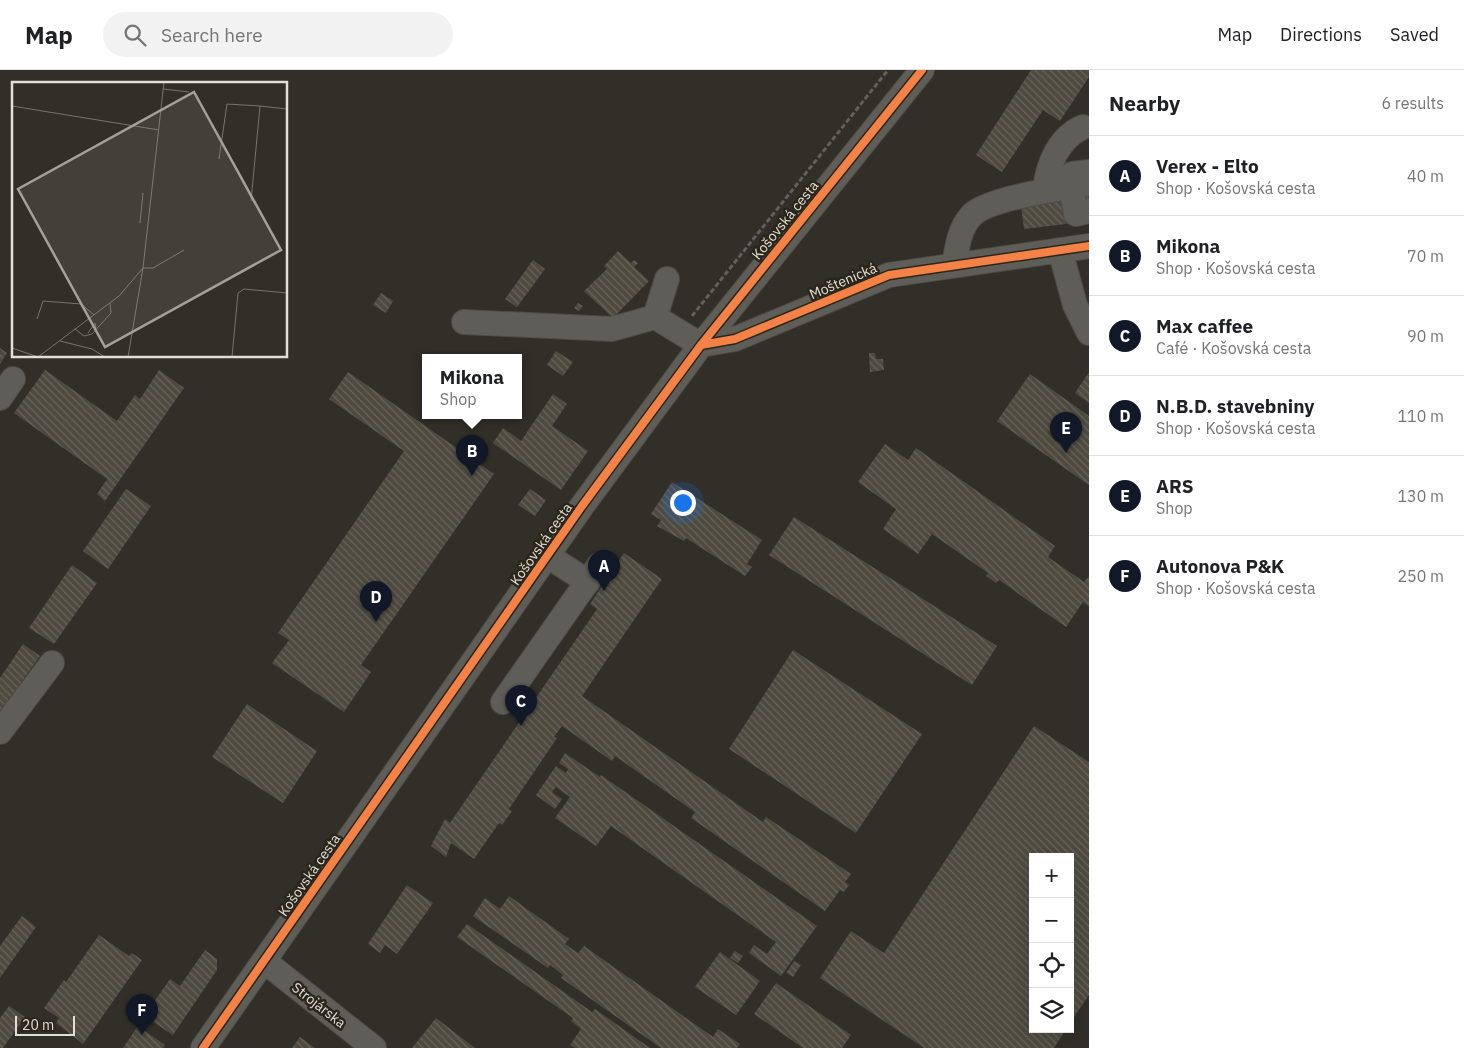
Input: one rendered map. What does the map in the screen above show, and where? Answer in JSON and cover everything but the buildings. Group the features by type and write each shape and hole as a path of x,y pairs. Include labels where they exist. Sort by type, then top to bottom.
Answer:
{"street":[{"name":"Košovská cesta","path":"203,1048 548,556 701,345 922,70"},
{"path":"1045,191 1049,164 1071,132 1083,127"},
{"path":"1082,196 1072,174 1089,172"},
{"path":"954,265 958,239 972,214 997,203 1045,191 1082,196"},
{"name":"Moštenická","path":"701,345 735,339 889,275 1089,246"},
{"path":"1060,250 1076,305 1089,333"},
{"path":"655,317 667,279"},
{"path":"464,322 612,329 655,317 701,345"},
{"path":"503,702 594,573 548,556"},
{"path":"0,732 52,662"},
{"name":"Strojárska","path":"264,961 374,1048"}],"path":[{"path":"680,332 888,70"}],"cycle path":[{"path":"203,1048 582,506 701,345 922,70"},
{"path":"701,345 735,339 889,275 1089,246"}],"place":[{"name":"ARS","path":"1066,453"},
{"name":"Mikona","path":"472,476"},
{"name":"Verex - Elto","path":"604,591"},
{"name":"N.B.D. stavebniny","path":"376,622"},
{"name":"Max caffee","path":"521,726"},
{"name":"Autonova P&K","path":"142,1035"}]}
